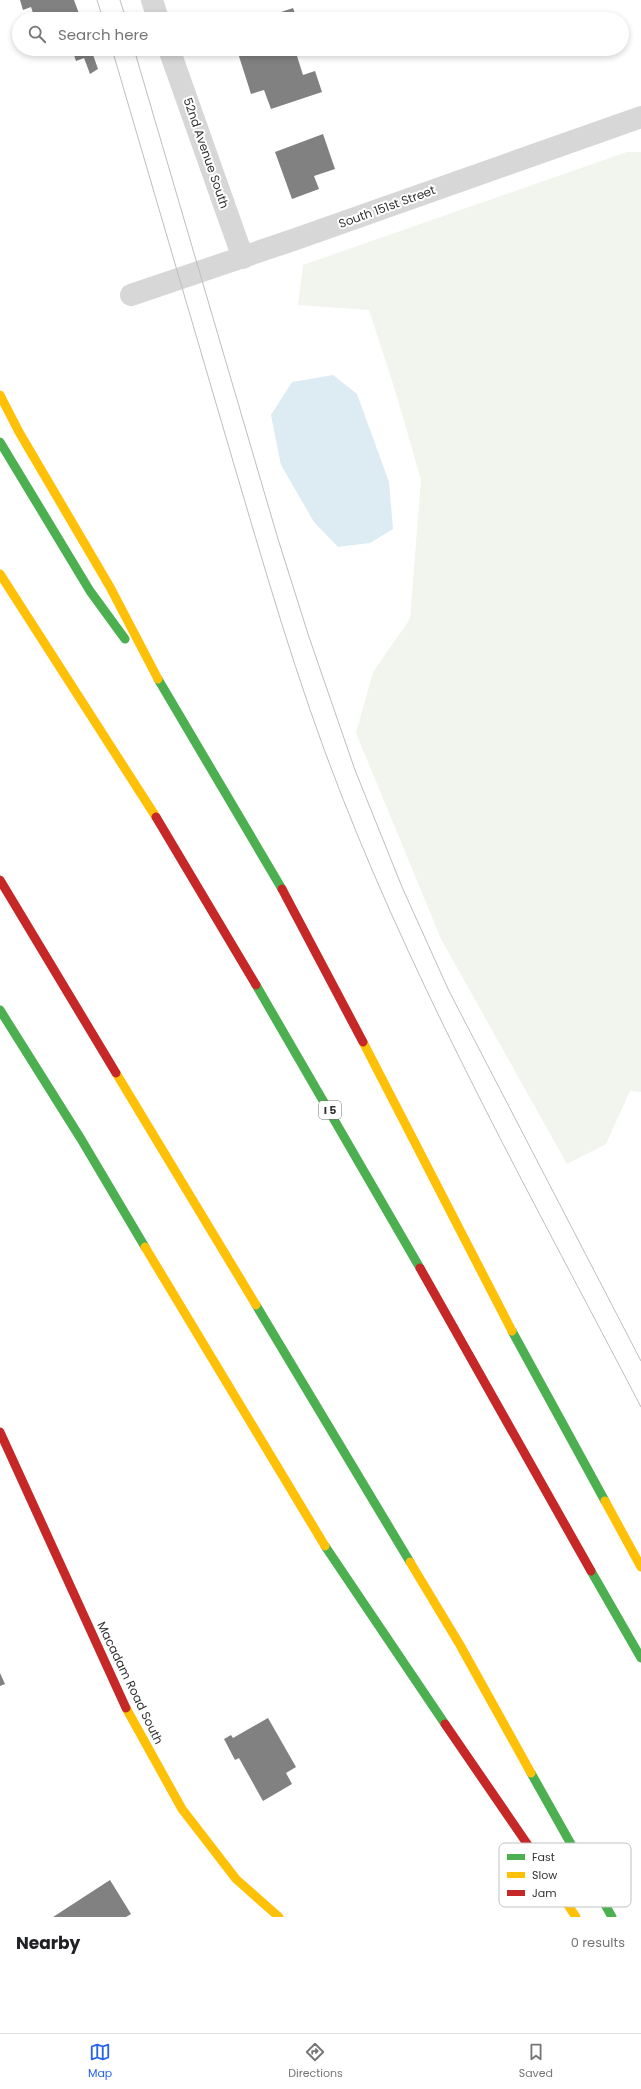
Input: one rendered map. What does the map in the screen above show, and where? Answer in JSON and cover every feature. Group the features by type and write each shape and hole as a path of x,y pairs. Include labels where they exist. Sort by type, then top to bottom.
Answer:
{"main road":[{"path":"0,395 19,432 110,588 166,694 293,906 522,1352 641,1567"},
{"path":"0,442 90,591 166,694"},
{"name":"I 5","path":"0,574 82,699 188,868 360,1162 641,1658"},
{"path":"0,880 460,1645 571,1843"},
{"path":"0,1010 81,1139 310,1525 526,1843"},
{"name":"Macadam Road South","path":"0,1432 132,1720 182,1809 236,1879 279,1917"},
{"path":"569,1907 576,1917"},
{"path":"606,1907 612,1917"}],"street":[{"path":"152,0 156,12"},
{"name":"52nd Avenue South","path":"171,56 242,258"},
{"name":"South 151st Street","path":"131,295 242,258 641,117"}],"shaded area":[{"path":"627,152 641,152 641,1092 630,1091 606,1144 567,1164 441,939 356,733 373,672 410,619 421,480 395,390 369,310 298,305 303,265"},
{"path":"333,375 357,394 389,482 393,529 370,543 338,547 314,522 281,465 271,415 292,382"}],"building":[{"path":"20,0 74,0 78,12 33,12 31,7 23,10"},
{"path":"293,8 294,12 281,12"},
{"path":"74,56 93,56 98,69 90,74 84,58 76,61"},
{"path":"239,56 297,56 303,75 315,71 322,92 271,109 264,90 251,94"},
{"path":"323,134 335,169 314,176 319,189 292,199 275,152"},
{"path":"0,1673 5,1684 0,1686"},
{"path":"268,1718 296,1767 286,1773 292,1784 263,1801 239,1758 235,1760 224,1739 231,1735 233,1738"},
{"path":"110,1880 131,1914 126,1917 53,1917"}],"tram line":[{"path":"97,0 101,12"},
{"path":"120,0 124,12"},
{"path":"114,56 268,581 310,709 341,794 373,873 445,1028 522,1180 641,1407"},
{"path":"136,56 278,539 309,637 355,770 402,887 449,991 641,1361"}],"traffic: fast":[{"path":"0,442 90,591 125,639"},
{"path":"158,679 282,889"},
{"path":"256,985 420,1268"},
{"path":"0,1010 81,1139 145,1247"},
{"path":"256,1305 410,1562"},
{"path":"512,1331 605,1501"},
{"path":"325,1546 445,1724"},
{"path":"591,1571 641,1658"},
{"path":"531,1773 570,1843"},
{"path":"606,1907 612,1917"}],"traffic: slow":[{"path":"0,395 19,432 110,587 158,679"},
{"path":"0,574 156,817"},
{"path":"363,1042 512,1331"},
{"path":"116,1073 256,1305"},
{"path":"145,1247 325,1546"},
{"path":"605,1501 641,1567"},
{"path":"410,1562 460,1645 531,1773"},
{"path":"126,1708 182,1809 236,1879 279,1917"},
{"path":"569,1907 576,1917"}],"traffic: jam":[{"path":"156,817 256,985"},
{"path":"0,880 116,1073"},
{"path":"282,889 363,1042"},
{"path":"420,1268 591,1571"},
{"path":"0,1432 126,1708"},
{"path":"445,1724 527,1843"}]}
